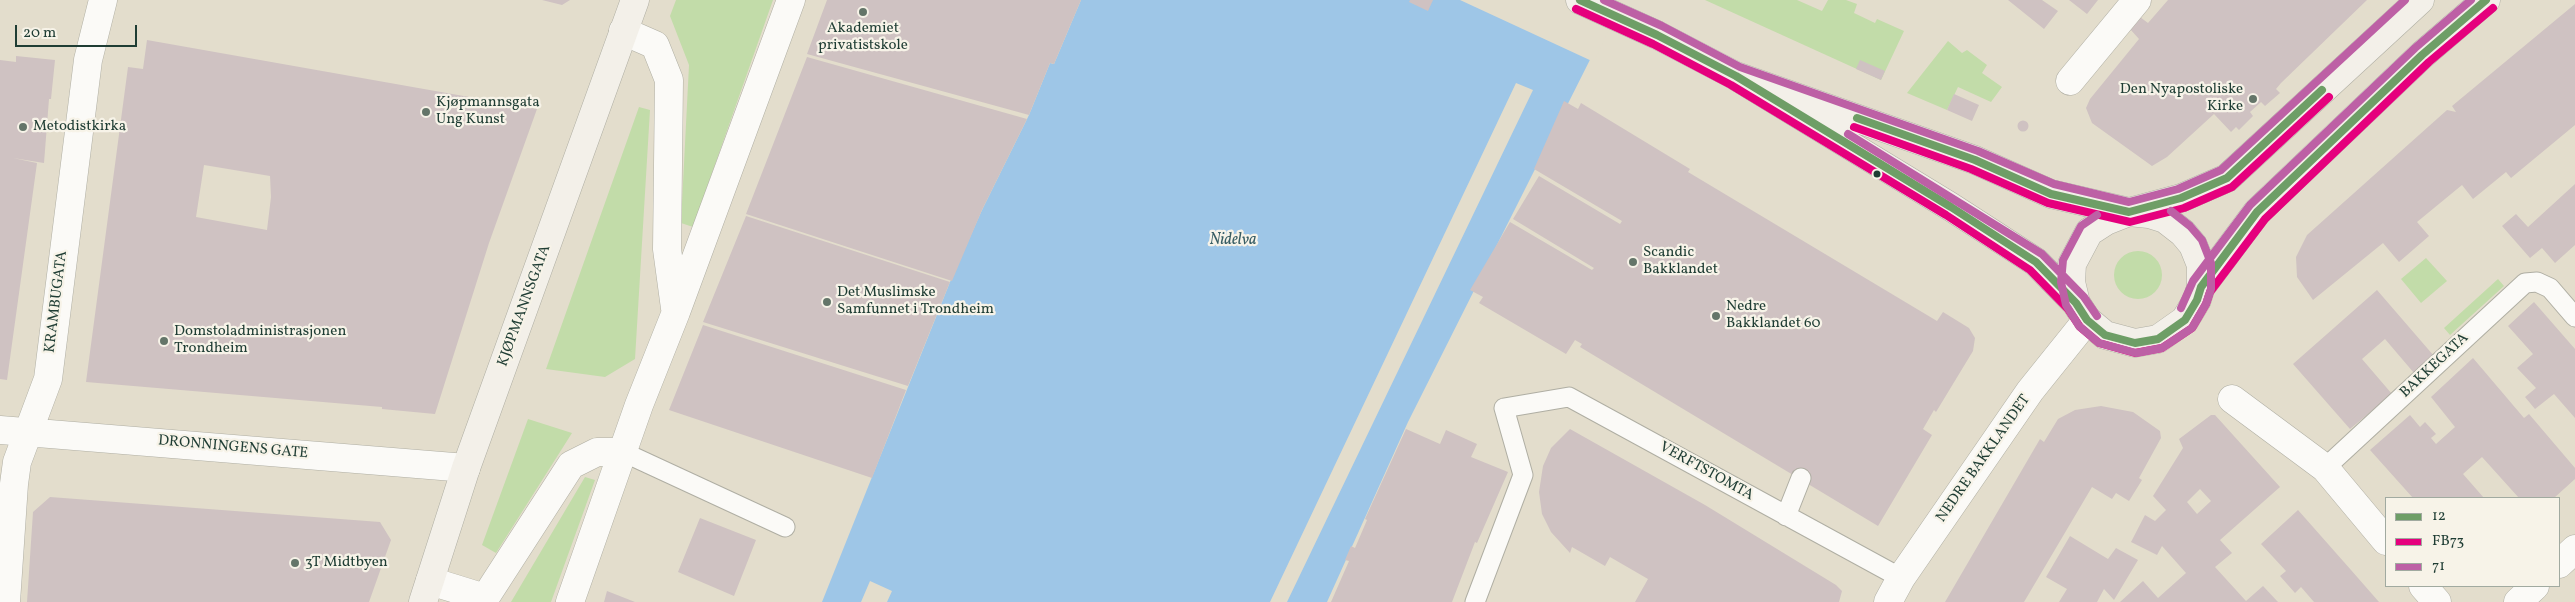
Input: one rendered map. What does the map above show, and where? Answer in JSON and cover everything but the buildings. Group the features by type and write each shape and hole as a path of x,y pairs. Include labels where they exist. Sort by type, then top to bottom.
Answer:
{"main road":[{"name":"KJØPMANNSGATA","path":"426,592 466,468 635,0"},
{"path":"1580,0 1657,35 1736,76 1951,207 2036,262 2105,334 2135,343 2158,339 2185,320 2197,300 2201,287 2201,265 2193,245 2183,233 2165,219 2051,194 1975,160 1736,76"},
{"path":"2082,312 2071,282 2072,264 2083,240 2089,232 2106,221 2129,212 2181,198 2227,178 2420,0"},
{"path":"2201,287 2257,212 2422,55 2486,0"}],"street":[{"name":"KRAMBUGATA","path":"6,602 14,484 18,462 28,431 48,379 88,60 103,0"},
{"path":"570,602 623,452 791,0"},
{"path":"2070,81 2137,0"},
{"path":"623,31 654,45 669,80 667,249 676,312"},
{"name":"NEDRE BAKKLANDET","path":"1888,602 1901,578 2082,312"},
{"path":"2232,399 2325,468 2385,541"},
{"name":"DRONNINGENS GATE","path":"0,430 466,468"},
{"name":"KJØPMANNSGATA","path":"426,592 485,600 571,465 596,452 623,452"},
{"path":"2560,563 2575,549"},
{"path":"2424,587 2437,602"},
{"path":"2518,602 2535,587"}],"lane":[{"name":"BAKKEGATA","path":"2325,468 2525,283 2538,282 2550,288 2575,317"},
{"name":"VERFTSTOMTA","path":"1475,602 1523,475 1504,408 1569,396 1901,578"},
{"path":"623,452 786,527"},
{"path":"1786,516 1801,478"}],"green space":[{"path":"676,0 773,0 693,227 681,223 689,65 670,16"},
{"path":"1705,0 1797,0 1822,11 1828,0 1846,0 1857,4 1854,13 1875,23 1877,19 1904,31 1881,80"},
{"path":"1948,41 1962,53 1967,50 1987,65 1982,73 2002,87 1991,102 1958,87 1947,110 1907,93"},
{"path":"639,107 650,110 635,359 605,377 546,369"},
{"path":"2138,251 2147,253 2155,258 2160,266 2162,275 2160,284 2155,292 2147,297 2138,299 2129,297 2121,292 2116,284 2114,275 2116,266 2121,258 2129,253"},
{"path":"2426,258 2447,281 2421,303 2401,279"},
{"path":"2498,279 2504,286 2450,335 2444,328"},
{"path":"528,419 572,433 496,553 482,545"},
{"path":"585,477 595,480 551,602 511,602"}],"water":[{"name":"Nidelva","path":"1081,0 1620,0 1408,422 1327,602 822,602 950,282 982,210 1029,115 1050,63 1054,64"}],"pier":[{"path":"1460,0 1623,0 1594,62"},
{"path":"1516,83 1533,90 1287,602 1270,602"},
{"path":"870,581 892,591 887,602 861,602"}],"transit line":[{"name":"12","path":"1580,0 1657,35 1736,76 1951,207 2036,262 2076,303 2087,320 2105,335 2135,343 2158,339 2185,320 2197,300 2201,287 2257,212 2422,55 2486,0"},
{"name":"71","path":"1604,0 1662,26 1740,67 1978,151 2054,184 2129,202 2178,189 2221,170 2405,0"},
{"name":"71","path":"2181,308 2193,281 2250,205 2415,48 2471,0"},
{"name":"FB73","path":"1576,9 1653,44 1731,85 1946,215 2030,270 2068,309 2080,327 2099,343 2135,353 2162,348 2192,328 2206,304 2210,292 2265,219 2429,62 2493,8"},
{"name":"12","path":"1857,118 1975,160 2051,194 2129,212 2181,198 2227,178 2322,90"},
{"name":"FB73","path":"1854,127 1971,169 2048,203 2130,222 2184,208 2232,187 2329,97"},
{"name":"71","path":"1848,134 2042,254 2084,297 2097,316"},
{"name":"71","path":"2097,215 2081,226 2063,260 2061,282 2066,305 2079,326 2099,343 2136,353 2162,348 2192,328 2206,304 2211,289 2211,263 2202,240 2190,226 2171,211"}],"place":[{"name":"Akademiet privatistskole","path":"863,12"},
{"name":"Den Nyapostoliske Kirke","path":"2253,99"},
{"name":"Kjøpmannsgata Ung Kunst","path":"426,112"},
{"name":"Metodistkirka","path":"23,127"},
{"name":"Scandic Bakklandet","path":"1633,262"},
{"name":"Det Muslimske Samfunnet i Trondheim","path":"827,302"},
{"name":"Nedre Bakklandet 60","path":"1716,316"},
{"name":"Domstoladministrasjonen Trondheim","path":"164,341"},
{"name":"3T Midtbyen","path":"295,563"}]}
